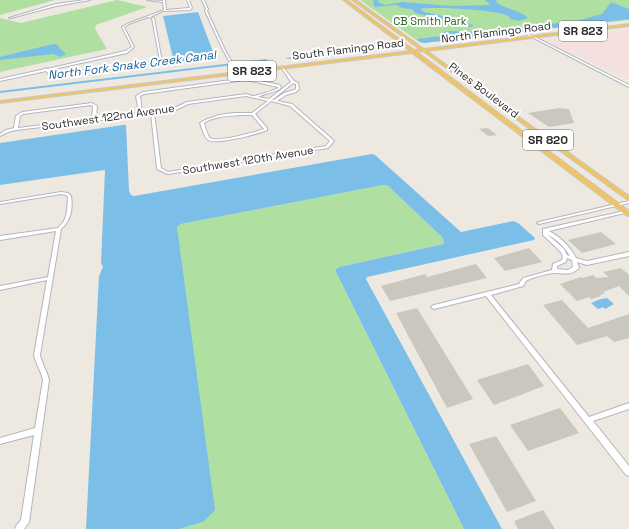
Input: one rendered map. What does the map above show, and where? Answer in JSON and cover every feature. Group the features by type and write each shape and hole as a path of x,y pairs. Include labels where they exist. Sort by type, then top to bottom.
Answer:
{"highway":[{"name":"Pines Boulevard","path":"345,0 628,212"},
{"name":"Pines Boulevard","path":"354,0 629,198"},
{"path":"358,10 372,13"},
{"name":"North Flamingo Road","path":"411,50 424,50 629,22"},
{"name":"North Flamingo Road","path":"411,50 419,47 629,25"},
{"name":"South Flamingo Road","path":"0,97 234,67 411,50"},
{"name":"South Flamingo Road","path":"0,102 411,50"},
{"path":"282,67 332,58"}],"street":[{"path":"10,18 56,5 89,0"},
{"path":"149,0 164,1 166,9 164,11"},
{"path":"1,80 120,54 131,49 133,44 123,27 164,11 190,10 191,8 188,0"},
{"path":"203,0 207,9 206,11 230,62 234,67"},
{"path":"46,69 51,74 56,75 159,62 161,59 153,18 148,16"},
{"path":"532,35 629,86"},
{"path":"532,35 627,81"},
{"path":"590,66 627,81"},
{"path":"276,101 285,94 297,90 298,86 293,82 282,67"},
{"path":"140,114 138,96 140,94 246,79 279,86 280,88 275,91 263,92 255,96"},
{"path":"253,114 266,129 262,132 211,140 208,138 202,123 204,120 245,113 253,114 293,82"},
{"name":"Southwest 122nd Avenue","path":"0,136 16,129 176,109 187,103 246,95 271,99 291,105 332,141 331,143"},
{"path":"16,129 17,117 19,115 34,111 89,104 94,105 94,120"},
{"name":"Southwest 120th Avenue","path":"152,112 159,170 168,173 327,147 331,143"},
{"path":"0,203 67,194 70,197 68,219 59,229 0,238"},
{"path":"538,223 618,206 629,202"},
{"path":"545,230 628,212"},
{"path":"19,529 25,522 37,432 46,380 46,374 38,361 37,355 59,229"},
{"path":"545,230 545,234 562,250 565,256 584,263 592,263 629,254"},
{"path":"434,307 522,285 525,280 554,271 568,272 574,270 576,268 575,260 569,249 555,236 545,230"},
{"path":"554,271 555,265 564,261 565,256"},
{"path":"0,288 50,278"},
{"path":"487,294 629,472"},
{"path":"588,420 629,406"},
{"path":"0,441 37,432"}],"shaded area":[{"path":"629,29 629,80 545,40"}],"green space":[{"path":"0,0 55,0 0,15"},
{"path":"117,0 147,7 96,25 95,29 107,49 0,72 0,18 21,23"},
{"name":"CB Smith Park","path":"360,0 629,0 629,20 424,43 419,42"},
{"path":"387,185 443,238 444,244 339,267 335,270 464,529 179,529 203,522 177,227 181,224"}],"water":[{"path":"373,0 379,0 378,2 385,5 402,2 452,6 490,5 485,0 498,0 495,1 528,18 519,21 510,19 509,16 502,14 479,10 438,8 420,9 424,12 456,19 473,25 472,27 457,26 441,19 415,13 412,9 402,8 396,5 376,7 374,6"},
{"path":"611,2 629,9 629,19 424,43 417,39 441,36 444,32 449,31 475,32 576,21 602,14"},
{"path":"198,12 215,57 174,62 163,16"},
{"path":"56,44 66,54 60,57 53,54 0,60 0,57"},
{"path":"126,125 129,191 131,195 134,196 372,154 375,155 461,232 513,221 518,223 535,238 534,240 367,277 366,279 502,529 464,529 335,270 339,267 444,244 443,238 387,185 383,185 181,224 177,227 215,510 203,522 179,529 86,529 99,276 103,267 101,263 105,170 0,185 0,143"},
{"path":"607,298 614,304 605,309 603,307 598,309 591,303 601,299"}],"building":[{"path":"559,108 569,109 574,123 549,127 528,113"},
{"path":"488,128 497,135 488,136 479,129"},
{"path":"601,232 616,244 582,253 568,240"},
{"path":"529,248 542,262 505,271 494,258"},
{"path":"476,264 487,278 390,301 381,286 425,274 427,277"},
{"path":"621,268 629,275 629,296 619,286 603,292 605,293 600,295 601,296 591,299 589,297 577,301 560,284 581,277 583,278 593,275 596,278 609,277 603,272"},
{"path":"562,300 588,328 629,314 629,338 614,342 607,336 577,345 543,305"},
{"path":"417,308 473,399 447,408 396,313"},
{"path":"528,364 544,386 494,405 477,380"},
{"path":"560,408 579,433 528,451 510,425"},
{"path":"496,436 536,501 507,512 469,444"},
{"path":"543,510 555,529 518,529 514,521"}],"waterway":[{"name":"North Fork Snake Creek Canal","path":"334,52 393,45"},
{"name":"North Fork Snake Creek Canal","path":"288,58 322,54"},
{"name":"North Fork Snake Creek Canal","path":"0,92 266,60"}]}
